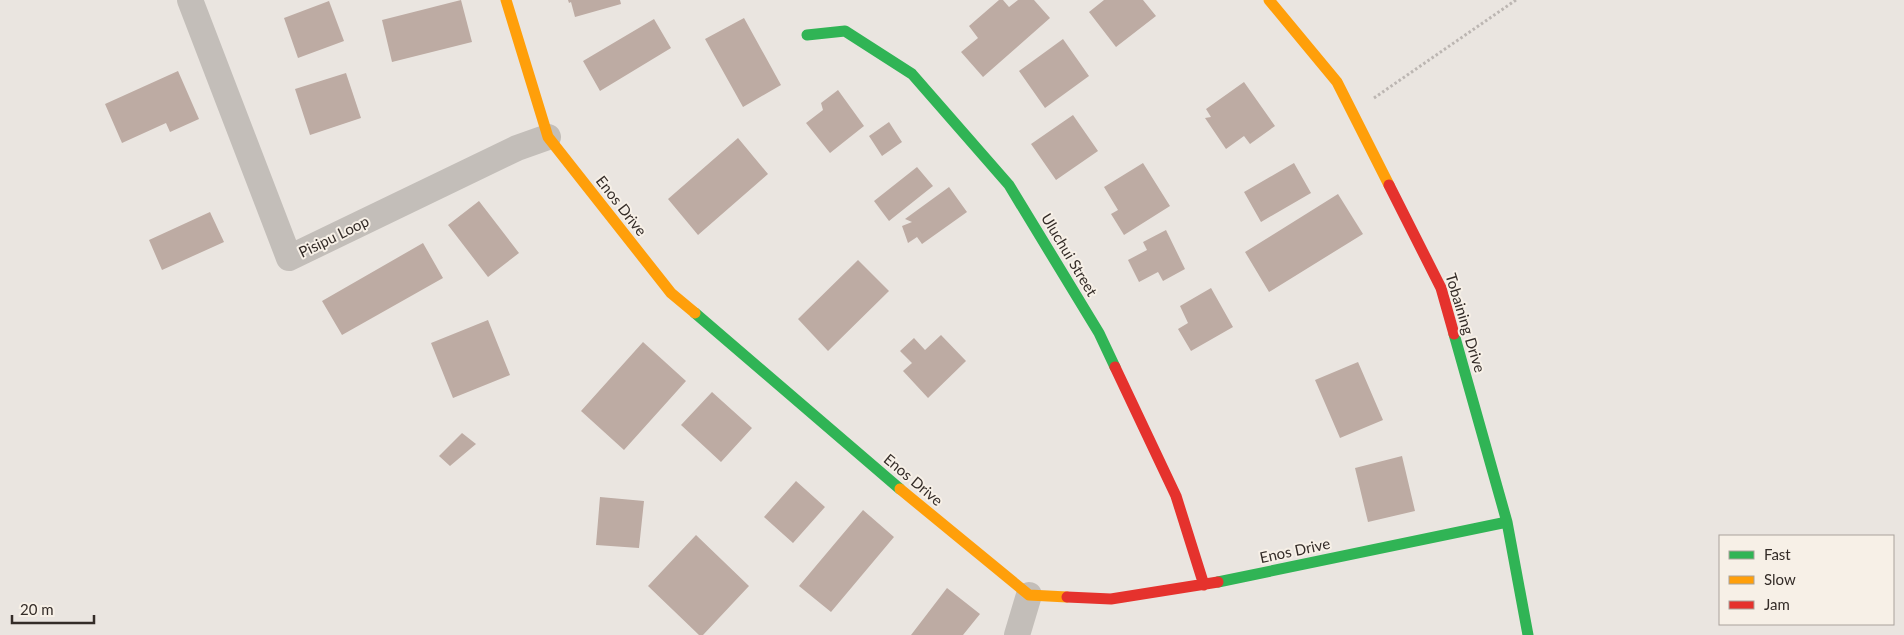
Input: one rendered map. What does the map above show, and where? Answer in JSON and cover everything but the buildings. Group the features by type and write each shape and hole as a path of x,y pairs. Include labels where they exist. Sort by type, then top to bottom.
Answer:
{"street":[{"name":"Pisipu Loop","path":"190,0 289,258 517,148 548,137"},
{"name":"Enos Drive","path":"506,0 548,137 671,293 843,441 1029,595 1111,599 1204,585 1507,522"},
{"name":"Tobaining Drive","path":"1269,0 1337,82 1441,288 1507,522 1528,635"},
{"name":"Uluchui Street","path":"807,35 845,31 912,74 1009,185 1100,333 1176,496 1204,585"},
{"path":"1017,635 1029,595"}],"path":[{"path":"1353,112 1516,0"}],"traffic: fast":[{"path":"807,35 845,31 912,74 1009,185 1099,333 1115,367"},
{"path":"695,313 900,489"},
{"path":"1454,334 1507,522 1528,635"},
{"path":"1218,582 1507,522"}],"traffic: slow":[{"path":"506,0 548,137 671,293 695,313"},
{"path":"1269,0 1337,82 1389,185"},
{"path":"900,489 1029,595 1067,597"}],"traffic: jam":[{"path":"1389,185 1441,288 1454,334"},
{"path":"1115,367 1176,496 1204,585"},
{"path":"1067,597 1111,599 1218,582"}]}
